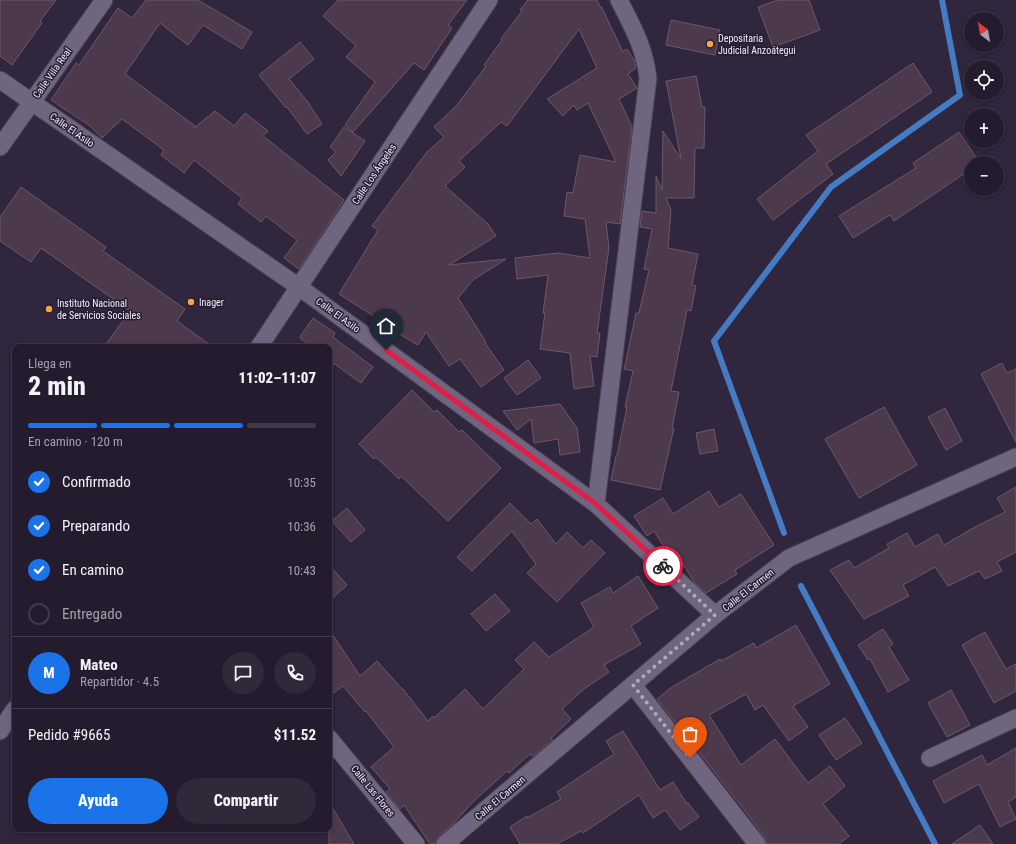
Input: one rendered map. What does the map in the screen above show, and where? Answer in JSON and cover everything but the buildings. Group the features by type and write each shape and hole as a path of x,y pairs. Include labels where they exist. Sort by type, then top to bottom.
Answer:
{"street":[{"name":"Calle Villa Real","path":"0,146 104,0"},
{"name":"Calle Los Ángeles","path":"261,344 489,0"},
{"path":"596,504 648,78 646,60 640,41 619,0"},
{"name":"Calle El Asilo","path":"0,80 299,286 596,504 715,615"},
{"name":"Calle El Carmen","path":"445,844 715,615 788,558 1016,457"},
{"path":"633,685 757,844"},
{"path":"0,730 12,713"},
{"path":"930,758 1016,718"},
{"name":"Calle Las Flores","path":"332,742 416,844"}],"waterway":[{"path":"784,533 714,341 831,187 960,95 942,0"},
{"path":"801,586 935,844"}],"way so far":[{"path":"663,566 715,615 633,685 690,758"}],"place":[{"name":"Depositaria Judicial Anzoátegui","path":"710,44"},
{"name":"Inager","path":"191,302"},
{"name":"Instituto Nacional de Servicios Sociales","path":"49,309"}],"route":[{"path":"386,350 596,504 663,566"}]}
